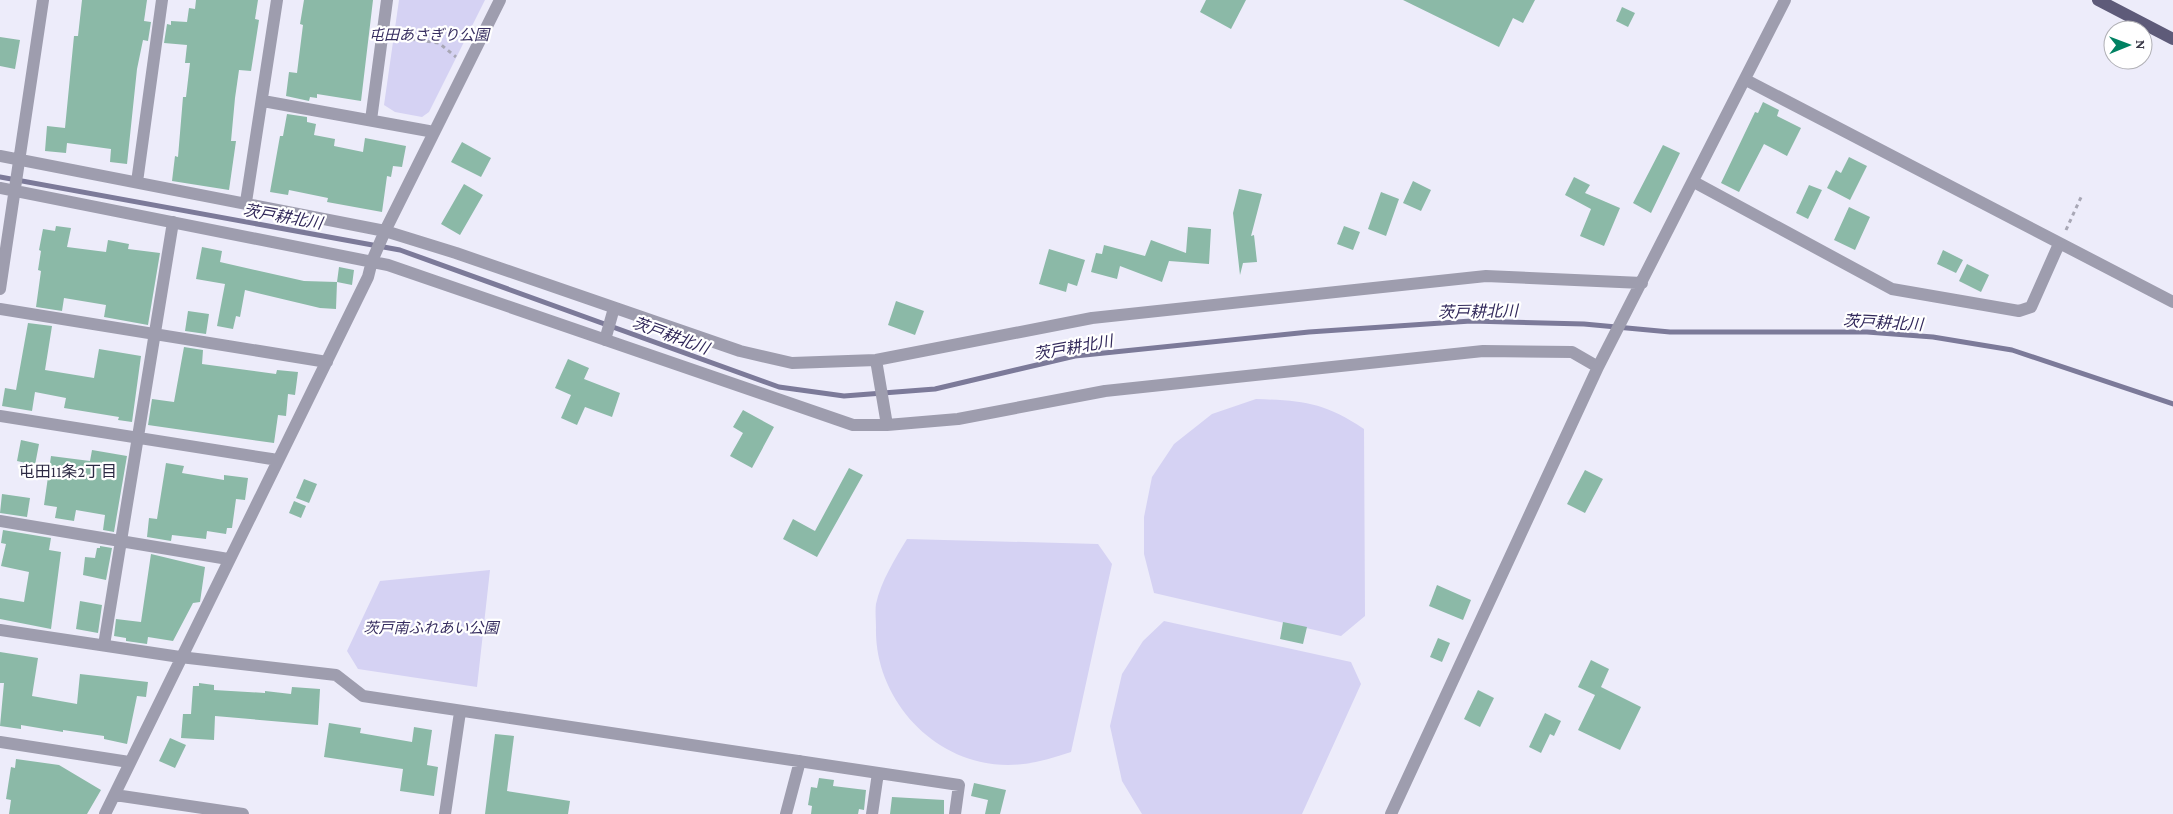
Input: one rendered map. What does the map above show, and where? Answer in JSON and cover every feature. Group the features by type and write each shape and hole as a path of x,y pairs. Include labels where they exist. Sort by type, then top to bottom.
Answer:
{"main road":[{"path":"2098,0 2173,38"}],"street":[{"path":"0,289 43,0"},
{"path":"137,182 162,0"},
{"path":"246,202 277,0"},
{"path":"371,120 387,0"},
{"path":"105,814 228,559 327,362 368,277 383,236 500,0"},
{"path":"1391,814 1598,367 1746,80 1785,0"},
{"path":"1746,80 2173,302"},
{"path":"263,101 434,132"},
{"path":"0,156 20,164 137,182 246,202 383,236 740,352 792,363 876,360 1092,318 1486,276 1642,283"},
{"path":"1694,182 1892,289 2019,311 2031,306 2059,244"},
{"path":"0,188 16,188 174,222 374,257 606,336 853,425 958,419 1105,391 1483,351 1572,352 1598,367"},
{"path":"104,645 174,222"},
{"path":"0,309 327,362"},
{"path":"606,336 613,312"},
{"path":"876,360 887,424"},
{"path":"0,416 278,460"},
{"path":"0,521 228,559"},
{"path":"0,630 180,658 336,675 363,696 959,785 955,814"},
{"path":"445,814 460,712"},
{"path":"0,742 129,762"},
{"path":"786,814 800,761"},
{"path":"872,814 878,773"},
{"path":"115,795 242,814"}],"path":[{"path":"392,37 439,43 461,62"},
{"path":"2059,244 2082,195"}],"green space":[{"name":"屯田あさぎり公園","path":"399,0 485,0 429,112 422,117 395,112 384,105"},
{"path":"1256,399 1300,402 1324,408 1337,413 1364,429 1365,616 1341,636 1154,593 1144,554 1144,517 1152,477 1174,444 1212,414"},
{"path":"907,539 1098,544 1112,564 1071,752 1024,764 1008,765 981,762 956,754 933,740 914,723 897,702 885,679 878,654 876,607 878,595 885,579"},
{"name":"茨戸南ふれあい公園","path":"490,570 477,687 358,669 347,651 380,581"},
{"path":"1164,621 1351,662 1361,684 1302,814 1142,814 1122,781 1110,726 1122,674 1143,641"}],"building":[{"path":"82,0 147,0 144,21 151,22 148,41 143,40 137,69 127,164 110,162 111,149 67,143 66,153 45,151 47,126 65,128 74,36 78,36"},
{"path":"196,0 258,0 255,19 259,20 251,71 239,70 231,141 236,141 229,190 172,181 175,156 178,157 183,97 186,97 190,63 185,63 187,45 164,43 167,24 171,25 171,21 187,22 189,8 195,9"},
{"path":"304,0 373,0 361,101 317,94 317,98 310,97 309,101 286,96 289,72 297,73 303,25 300,24"},
{"path":"1206,0 1246,0 1231,29 1200,12"},
{"path":"1403,0 1535,0 1523,23 1513,18 1499,47"},
{"path":"1622,7 1635,13 1628,27 1616,21"},
{"path":"0,37 20,40 15,69 0,66"},
{"path":"1763,102 1779,110 1777,116 1801,128 1787,156 1764,144 1739,192 1721,183 1755,112 1758,113"},
{"path":"287,114 307,117 307,122 316,124 314,135 335,139 334,146 363,152 365,138 406,146 402,167 393,166 391,177 387,176 382,212 327,202 328,198 289,190 288,195 270,192 280,136 283,136"},
{"path":"462,142 491,158 481,177 451,162"},
{"path":"1663,145 1680,153 1651,213 1633,203"},
{"path":"1849,157 1867,166 1850,200 1827,188 1836,170 1841,173"},
{"path":"1574,177 1590,185 1585,193 1620,208 1604,246 1580,236 1591,209 1565,195"},
{"path":"1413,181 1431,190 1421,211 1403,203"},
{"path":"464,184 483,195 460,235 441,224"},
{"path":"1809,185 1822,190 1808,219 1796,213"},
{"path":"1239,189 1262,194 1251,236 1254,235 1257,262 1243,263 1240,275 1233,213"},
{"path":"1381,192 1399,199 1386,236 1368,229"},
{"path":"1849,207 1870,217 1855,250 1834,240"},
{"path":"56,226 71,228 67,247 106,252 108,240 129,244 128,249 160,253 148,325 104,317 106,305 64,298 62,311 36,307 41,271 38,270 41,251 39,250 43,229 55,231"},
{"path":"1344,226 1360,232 1353,250 1337,244"},
{"path":"1188,227 1211,229 1209,264 1169,261 1162,282 1120,266 1117,279 1091,272 1096,253 1102,254 1104,245 1145,256 1151,240 1186,253"},
{"path":"202,247 222,251 220,262 304,281 337,282 336,309 320,308 245,290 240,317 236,316 233,329 217,326 225,284 196,279"},
{"path":"1049,249 1085,260 1077,286 1068,283 1066,292 1039,284"},
{"path":"1943,250 1963,260 1956,273 1937,264"},
{"path":"1967,264 1989,275 1981,292 1959,281"},
{"path":"339,267 354,270 352,285 337,282"},
{"path":"896,301 924,311 915,335 888,325"},
{"path":"188,311 209,314 206,334 185,331"},
{"path":"28,323 52,326 45,370 94,378 99,349 141,356 132,422 118,420 119,417 64,408 66,398 35,392 32,411 2,406 5,388 16,390"},
{"path":"184,347 203,350 202,364 276,374 277,370 298,372 295,395 288,394 286,416 278,415 274,443 148,425 152,399 174,402"},
{"path":"568,359 589,368 584,379 620,393 612,417 585,407 577,425 561,418 571,395 555,388"},
{"path":"743,410 774,427 752,468 730,456 743,433 733,427"},
{"path":"21,440 39,444 35,465 17,461"},
{"path":"92,450 127,456 114,532 103,530 105,515 76,510 74,521 55,518 57,507 44,505 51,456 90,461"},
{"path":"166,463 184,466 182,473 224,480 224,475 248,478 245,500 236,499 232,528 227,528 226,534 207,531 206,539 172,535 171,541 147,537 149,518 157,519"},
{"path":"849,468 863,475 817,557 783,539 793,519 815,531"},
{"path":"1585,470 1603,479 1585,513 1567,504"},
{"path":"304,479 317,484 309,503 296,498"},
{"path":"2,494 30,498 27,517 0,513"},
{"path":"294,501 306,506 301,518 289,513"},
{"path":"3,530 51,538 49,550 61,552 51,629 0,619 0,598 24,602 29,572 1,566 6,544 1,543"},
{"path":"100,546 112,548 106,580 83,575 85,557 95,558 97,548 100,548"},
{"path":"151,554 205,567 200,602 193,603 173,641 148,637 147,644 126,641 126,638 114,636 116,619 141,622"},
{"path":"1437,585 1471,600 1463,620 1429,606"},
{"path":"80,601 102,605 98,633 76,629"},
{"path":"1283,622 1307,627 1303,644 1280,639"},
{"path":"1438,638 1450,643 1442,662 1430,657"},
{"path":"0,652 38,658 32,696 77,704 80,674 148,682 146,697 137,696 127,744 104,739 104,736 63,730 63,732 21,725 21,729 0,726 4,683 0,683"},
{"path":"1591,660 1609,669 1601,687 1641,707 1620,750 1578,730 1595,695 1578,687"},
{"path":"199,683 214,685 214,690 265,693 265,691 291,694 292,687 320,689 318,725 215,716 214,740 181,738 183,714 191,714 193,686 199,686"},
{"path":"1478,690 1494,698 1480,727 1464,719"},
{"path":"1545,713 1561,721 1554,736 1550,734 1541,753 1529,747"},
{"path":"329,723 361,728 360,733 412,742 414,727 432,730 427,765 438,767 434,796 400,791 403,769 324,757"},
{"path":"495,734 514,736 507,791 570,801 568,814 485,814"},
{"path":"170,738 186,745 175,768 159,761"},
{"path":"16,759 59,765 101,790 87,814 9,814 11,800 6,799 11,767 15,768"},
{"path":"819,778 834,780 833,786 866,790 864,810 859,809 858,814 811,814 812,806 808,805 811,787 817,788"},
{"path":"974,783 1006,790 1000,814 985,814 988,800 971,796"},
{"path":"892,797 944,800 944,814 890,814"}],"waterway":[{"name":"茨戸耕北川","path":"0,177 400,250 779,387 844,396 935,389 1075,356 1309,332 1471,321 1584,324 1670,332 1867,332 1933,337 2012,350 2173,404"}],"district":[{"name":"屯田11条2丁目","path":"68,471"}]}
